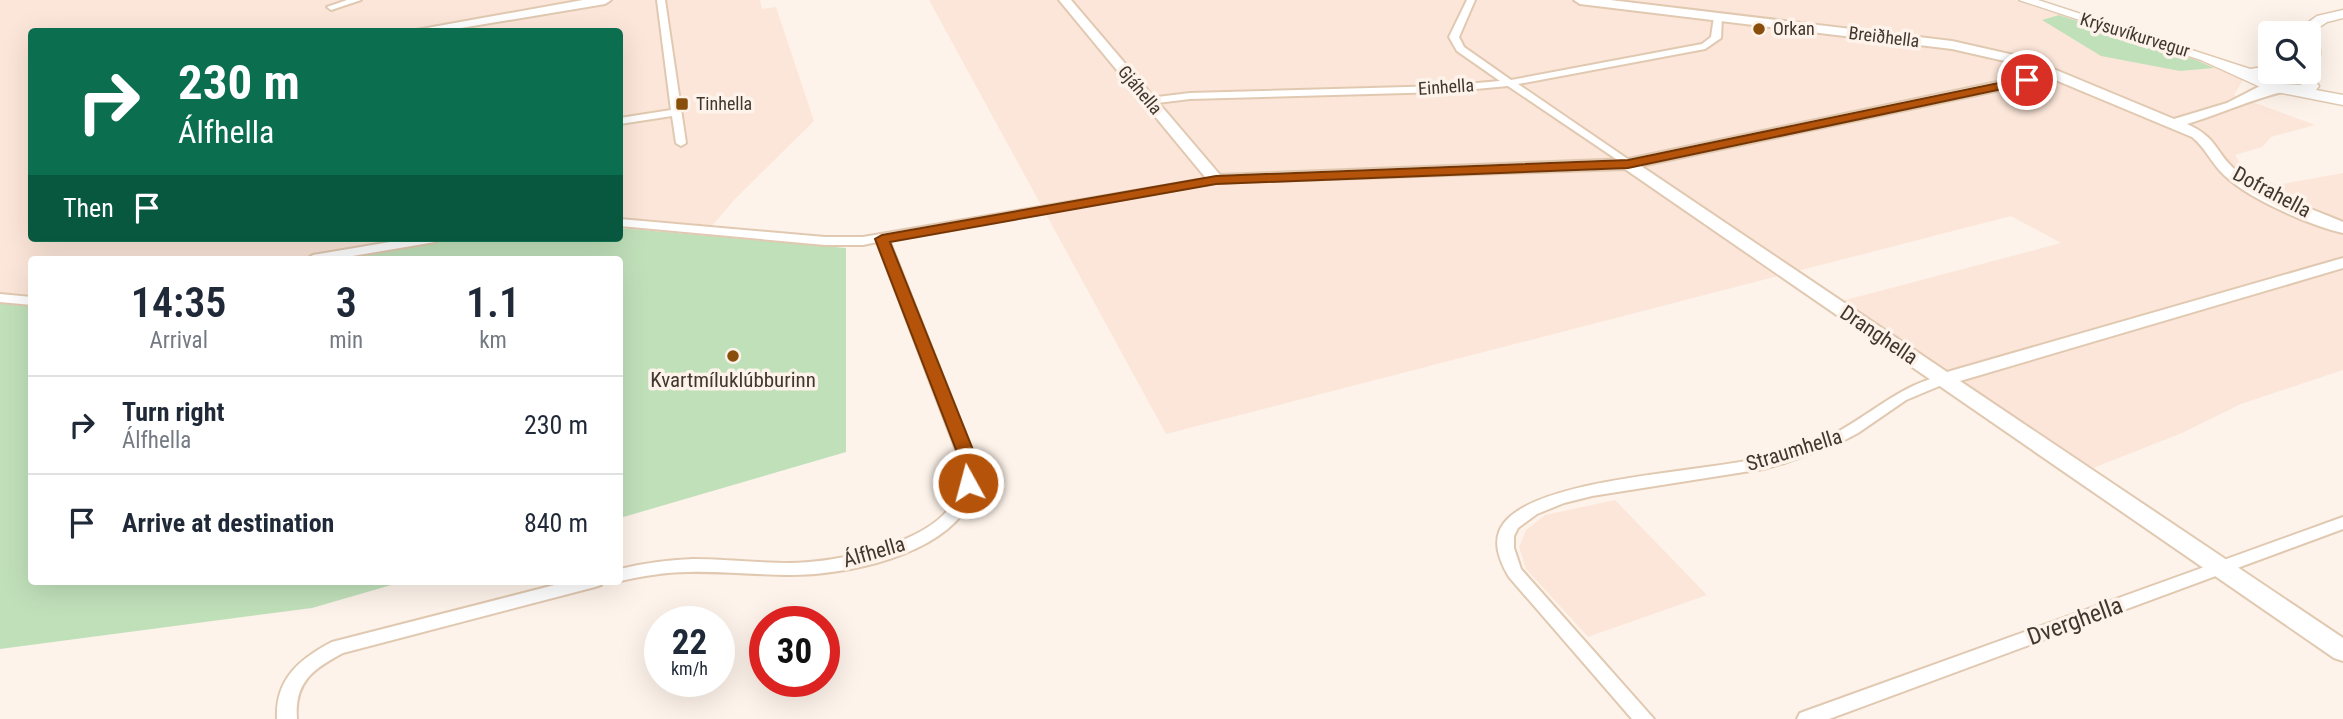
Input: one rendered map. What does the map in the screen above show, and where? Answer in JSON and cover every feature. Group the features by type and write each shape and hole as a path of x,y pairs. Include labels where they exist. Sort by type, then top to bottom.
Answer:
{"main road":[{"name":"Krýsuvíkurvegur","path":"2025,0 2206,57 2253,76 2299,86"},
{"path":"2307,21 2343,12"},
{"path":"2343,12 2322,19 2311,27 2313,52 2299,86 2343,98"},
{"name":"Krýsuvíkurvegur","path":"2206,57 2258,68"},
{"path":"2253,76 2258,71"}],"street":[{"path":"331,7 357,0"},
{"path":"435,28 605,0"},
{"path":"661,0 681,143"},
{"name":"Gjáhella","path":"1065,0 1216,180"},
{"name":"Dranghella","path":"1471,0 1454,37 1455,43 1509,83 2343,651"},
{"name":"Breiðhella","path":"1580,0 1962,46 2008,57 2056,74 2176,123"},
{"name":"Einhella","path":"1149,101 1190,96 1443,89 1509,83 1705,46 1716,38 1718,17"},
{"path":"623,222 825,241 882,239 1216,180 1628,164 2056,74"},
{"path":"2247,96 2253,76"},
{"path":"2176,123 2211,112 2268,88 2299,86"},
{"path":"623,121 676,112"},
{"path":"2159,116 2211,112"},
{"name":"Dofrahella","path":"2176,123 2207,140 2226,168 2245,182 2343,228"},
{"name":"Álfhella","path":"623,575 676,566 791,569 842,562 901,547 934,530 954,513 968,483 966,455 882,239"},
{"path":"330,256 412,242"},
{"name":"Straumhella","path":"1644,719 1509,564 1506,532 1512,523 1534,508 1608,487 1766,463 1854,431 1895,400 1944,379 2343,263"},
{"path":"0,298 28,301"},
{"name":"Dverghella","path":"1807,719 2343,523"},
{"path":"287,719 285,697 295,678 314,660 338,647 579,585"}],"shaded area":[{"path":"0,0 760,0 762,9 776,7 814,121 735,199 704,235 623,228 623,28 28,28 28,242 436,242 354,256 28,256 28,303 0,300"},
{"path":"929,0 2014,0 2234,72 2243,80 2234,95 2315,125 2271,137 2262,147 2235,155 2246,172 2277,185 2343,173 2343,370 2241,404 2182,433 2093,468 1842,301 2061,243 2011,216 1166,434"},
{"path":"1615,500 1707,595 1588,637 1526,569 1519,547 1526,530 1545,515"}],"green space":[{"path":"2059,15 2214,68 2180,71 2101,56 2042,20"},
{"name":"Kvartmíluklúbburinn","path":"623,228 846,248 846,452 623,517 623,256 354,256 436,242 623,242"},
{"path":"0,300 28,303 28,585 391,585 312,608 0,649"}],"place":[{"name":"Orkan","path":"1759,29"},
{"name":"Tinhella","path":"682,104"},
{"name":"Kvartmíluklúbburinn","path":"733,356"}],"route":[{"path":"968,483 966,455 900,279 882,239 1216,180 1628,164 2027,80"}]}
